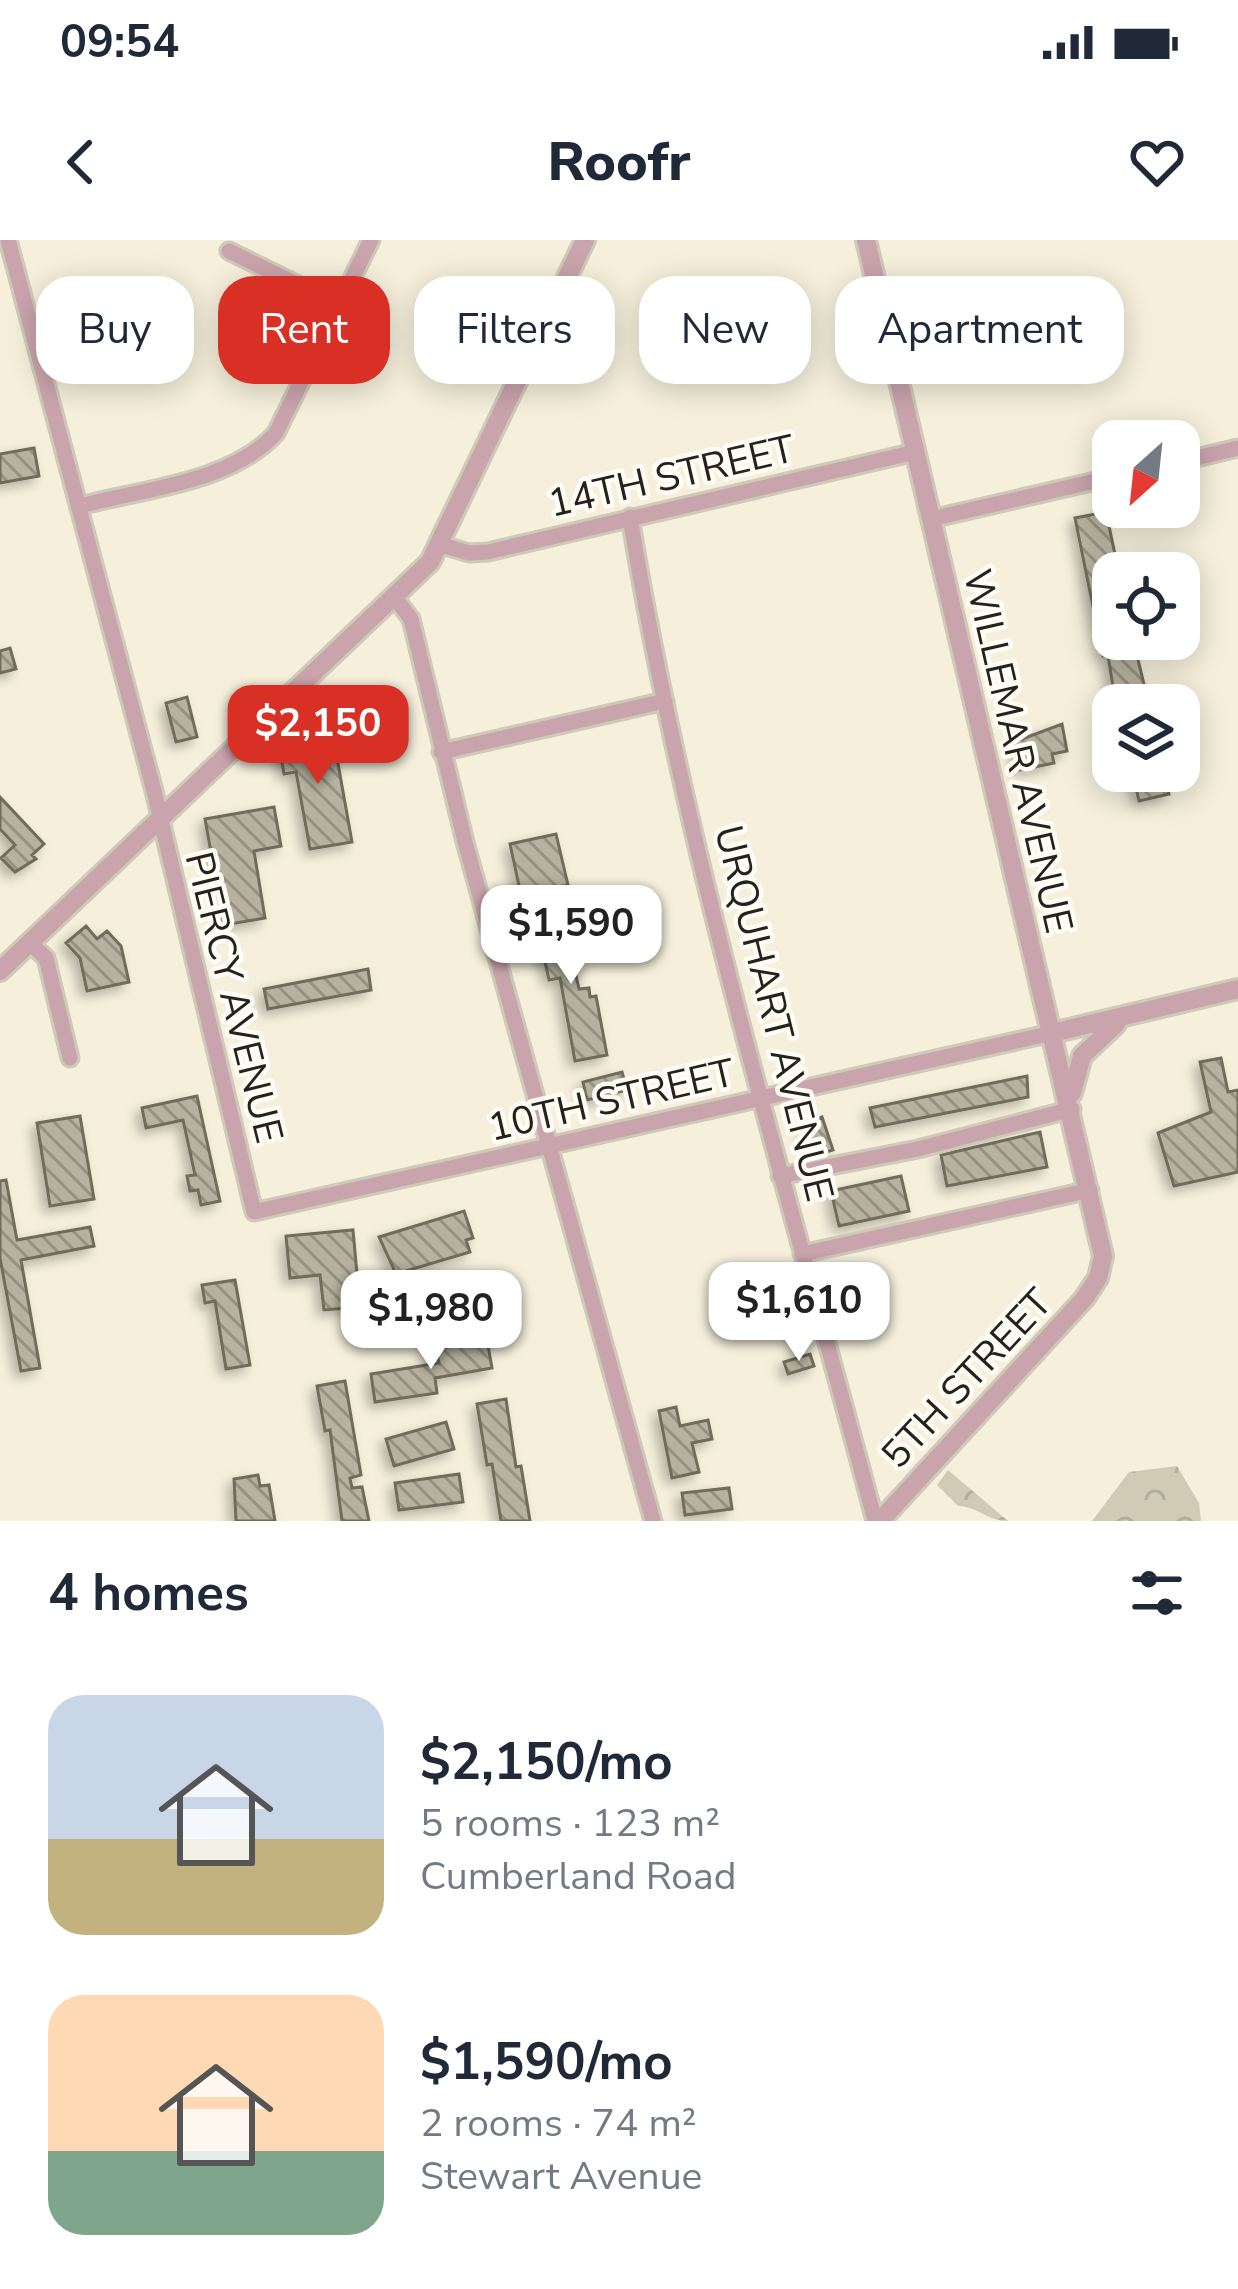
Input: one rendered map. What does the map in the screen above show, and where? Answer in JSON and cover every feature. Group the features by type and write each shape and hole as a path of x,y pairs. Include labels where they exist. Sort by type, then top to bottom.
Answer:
{"street":[{"name":"PIERCY AVENUE","path":"8,240 80,506 254,1212"},
{"path":"353,276 371,240"},
{"path":"0,971 396,599 442,545 584,240"},
{"name":"WILLEMAR AVENUE","path":"866,240 1090,1190 1102,1256 1098,1278"},
{"path":"229,251 280,276"},
{"path":"80,506 234,465 260,451 276,433 300,384"},
{"path":"1200,457 1238,448"},
{"name":"14TH STREET","path":"442,545 469,553 488,552 915,452"},
{"path":"931,519 1092,482"},
{"name":"URQUHART AVENUE","path":"629,518 665,701 758,1100 877,1521"},
{"path":"396,599 411,619 441,752 653,1521"},
{"path":"441,752 665,701"},
{"path":"30,943 46,958 70,1058"},
{"path":"1052,1033 1238,989"},
{"path":"780,1176 918,1150 1071,1107 1076,1069 1089,1045 1130,1014"},
{"name":"10TH STREET","path":"254,1212 1052,1033"},
{"path":"802,1255 1090,1190"},
{"name":"5TH STREET","path":"877,1521 1098,1278"}],"green space":[{"path":"1177,1466 1199,1503 1201,1521 1092,1521 1129,1472"},
{"path":"948,1470 1008,1521 958,1506 937,1485"}],"building":[{"path":"34,448 39,476 0,483 0,454"},
{"path":"1092,515 1092,528 1109,528 1115,552 1092,552 1092,602 1075,518"},
{"path":"10,648 16,669 0,673 0,651"},
{"path":"1109,660 1138,660 1144,684 1113,684"},
{"path":"187,697 197,737 176,742 166,703"},
{"path":"1062,724 1067,751 1052,754 1054,763 1020,770 1014,742"},
{"path":"332,730 352,842 310,849 296,772 284,774 278,740"},
{"path":"1137,792 1169,792 1169,794 1139,801"},
{"path":"0,797 44,844 32,855 36,859 15,872 1,858 15,845 0,829"},
{"path":"274,807 281,846 254,851 265,918 224,925 205,819"},
{"path":"556,834 568,885 521,895 510,844"},
{"path":"561,908 579,989 589,988 590,997 596,996 607,1055 575,1061 560,978 549,980 534,913"},
{"path":"86,926 97,939 107,931 121,946 129,982 87,991 80,958 66,943"},
{"path":"368,969 371,990 268,1009 264,989"},
{"path":"1221,1058 1228,1092 1238,1090 1238,1172 1174,1186 1158,1133 1211,1112 1200,1062"},
{"path":"622,1072 627,1090 587,1100 583,1082"},
{"path":"1027,1076 1028,1097 875,1127 870,1108"},
{"path":"197,1096 220,1201 201,1205 198,1190 190,1191 187,1176 195,1175 183,1120 146,1128 142,1108"},
{"path":"80,1116 94,1199 50,1206 37,1123"},
{"path":"822,1117 833,1150 816,1155 805,1123"},
{"path":"1040,1132 1047,1167 947,1186 941,1155"},
{"path":"901,1176 909,1211 839,1226 831,1191"},
{"path":"6,1180 17,1240 90,1227 94,1246 21,1260 40,1368 21,1371 0,1258 0,1181"},
{"path":"464,1211 473,1238 466,1240 470,1252 396,1274 379,1237"},
{"path":"353,1230 360,1307 324,1310 320,1275 290,1278 286,1236"},
{"path":"235,1280 250,1365 226,1369 215,1301 205,1303 202,1285"},
{"path":"487,1340 492,1368 435,1378 437,1393 375,1402 371,1374 439,1363 436,1349"},
{"path":"810,1354 814,1366 788,1374 784,1362"},
{"path":"345,1381 361,1475 350,1478 352,1488 362,1487 369,1521 342,1521 330,1430 325,1431 317,1386"},
{"path":"506,1399 530,1521 501,1521 492,1464 487,1465 477,1404"},
{"path":"676,1407 680,1426 708,1420 712,1439 692,1443 699,1472 672,1478 659,1411"},
{"path":"446,1422 454,1449 394,1466 386,1439"},
{"path":"459,1474 463,1502 399,1510 395,1483"},
{"path":"258,1475 260,1486 269,1485 275,1521 236,1521 234,1479"},
{"path":"729,1488 732,1509 685,1515 682,1493"}]}
